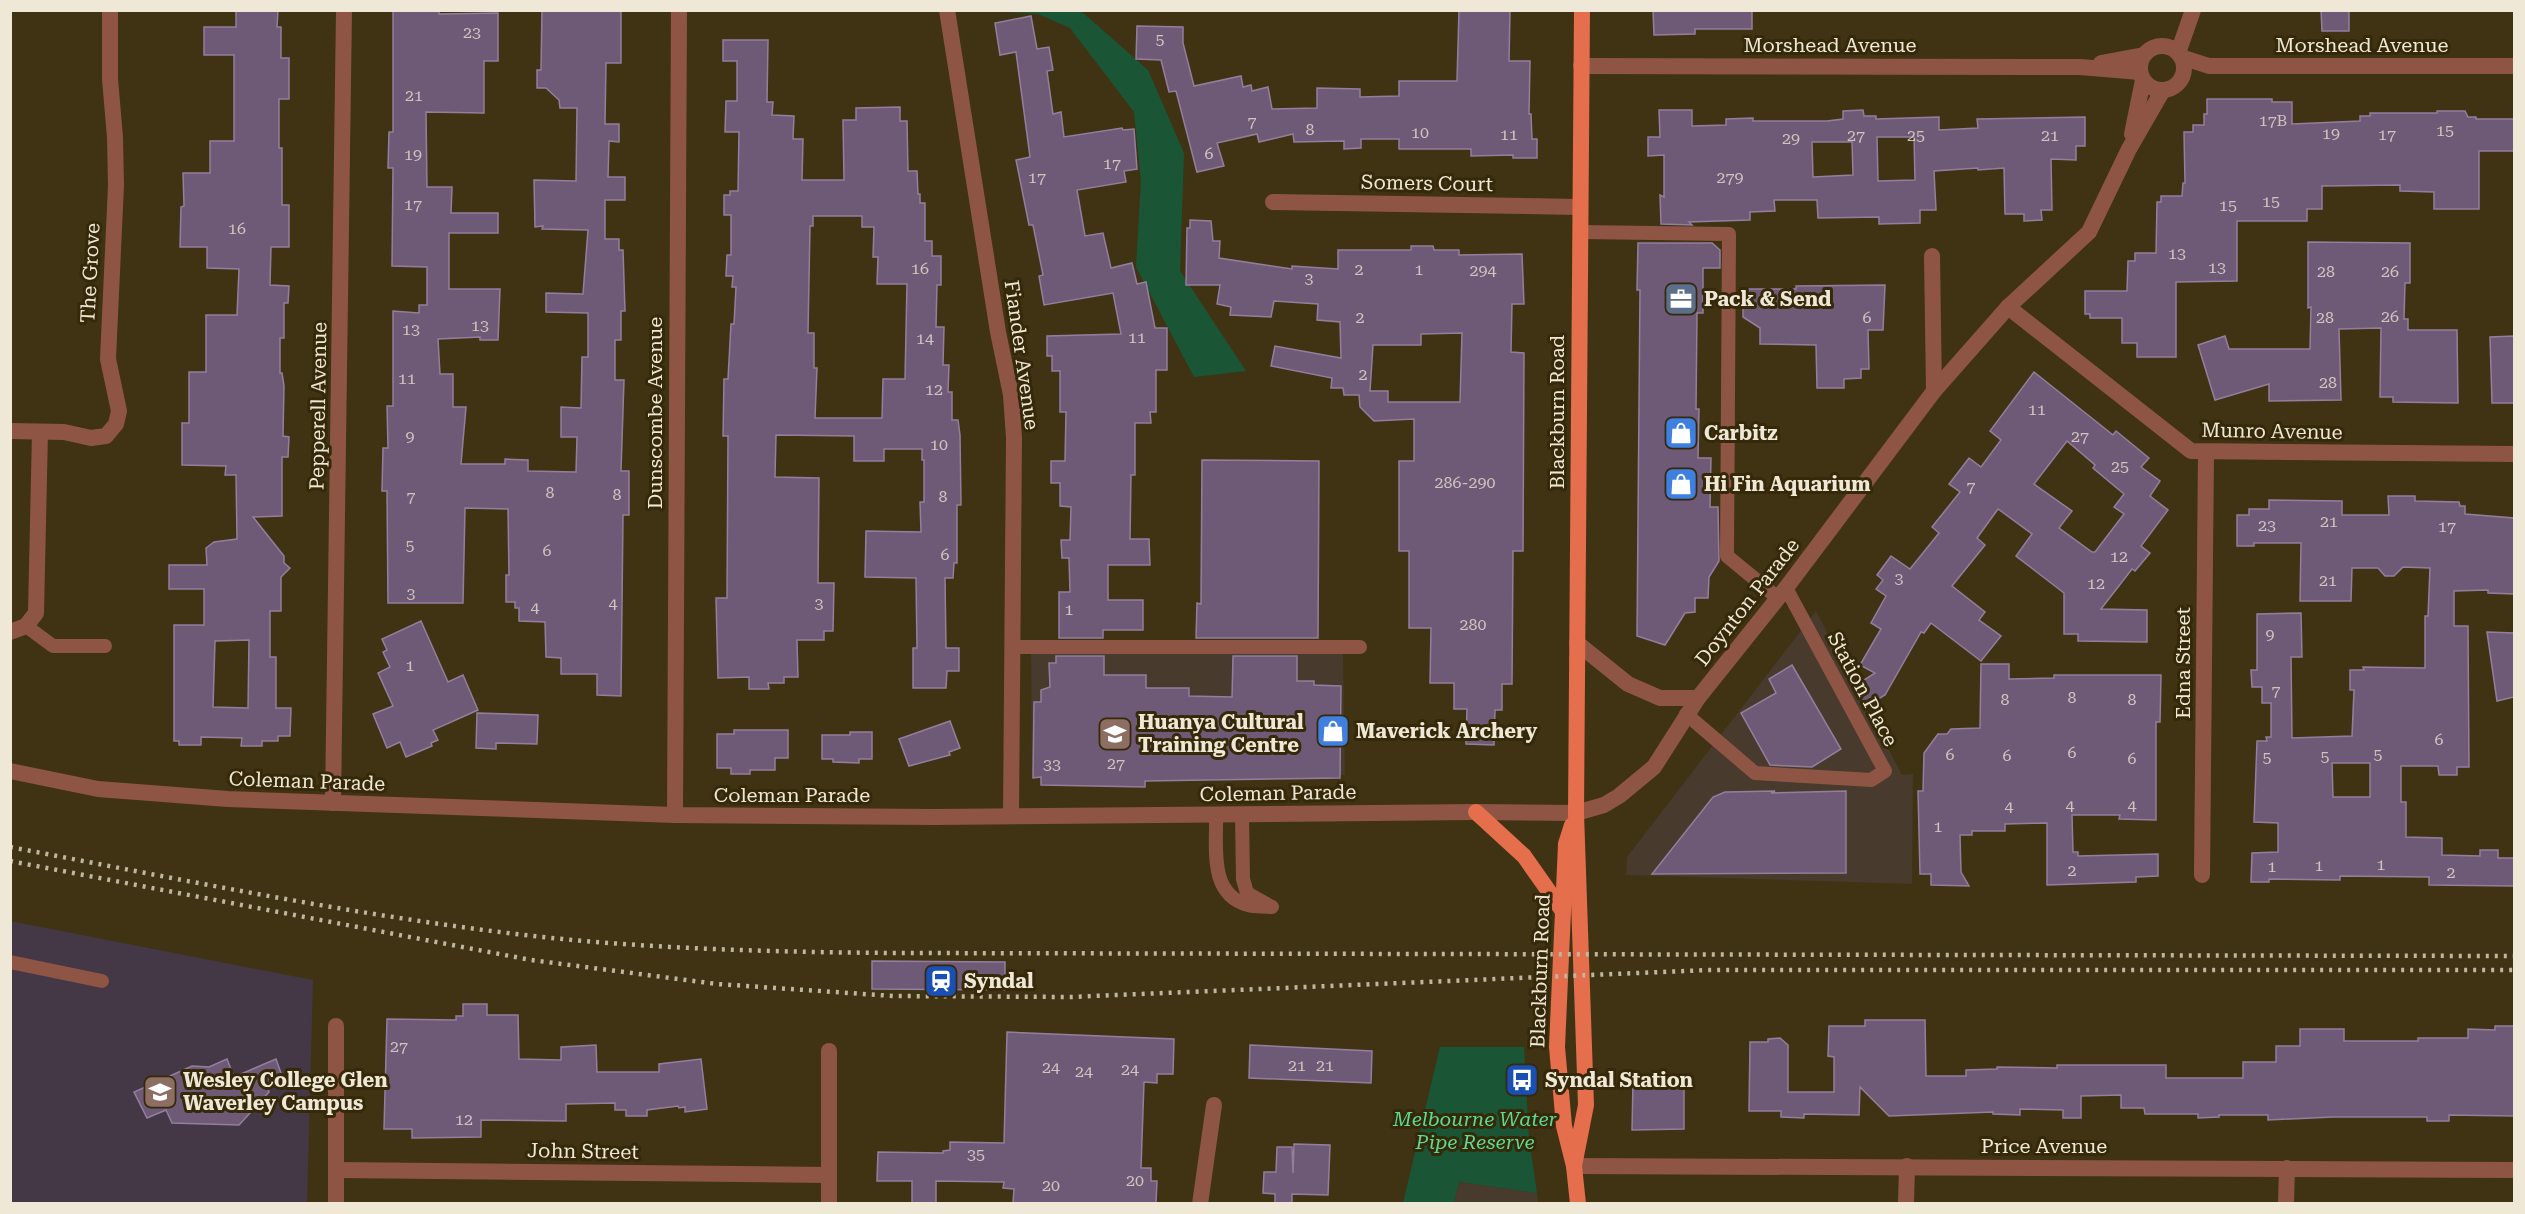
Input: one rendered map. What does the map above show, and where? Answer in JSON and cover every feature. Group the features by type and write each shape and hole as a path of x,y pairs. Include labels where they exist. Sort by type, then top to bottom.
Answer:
{"main road":[{"name":"Blackburn Road","path":"1574,1166 1586,1105 1576,813 1582,10"},
{"path":"1476,812 1524,856 1562,910"},
{"name":"Blackburn Road","path":"1576,813 1566,844 1557,1047 1564,1126 1574,1166 1578,1203"}],"street":[{"name":"The Grove","path":"10,431 64,432 91,438 106,436 116,424 119,411 108,359 116,185 116,137 110,79 110,10"},
{"name":"Pepperell Avenue","path":"333,803 344,10"},
{"name":"Dunscombe Avenue","path":"675,815 679,10"},
{"name":"Fiander Avenue","path":"947,10 998,332 1011,395 1014,438 1011,816"},
{"path":"2174,52 2188,10"},
{"path":"2174,52 2193,10"},
{"path":"2163,90 2156,89 2142,69 2156,47 2174,52 2183,64 2182,75"},
{"name":"Morshead Avenue","path":"2174,52 2209,66"},
{"name":"Morshead Avenue","path":"1581,66 2142,69"},
{"name":"Morshead Avenue","path":"2182,75 2209,66 2514,66"},
{"name":"Doynton Parade","path":"2128,149 2142,69"},
{"name":"Doynton Parade","path":"1576,813 1604,805 1619,796 1654,766 1686,714 1782,593 1934,391 2008,307 2089,232 2128,149 2163,90 2173,87 2182,75"},
{"name":"Somers Court","path":"1273,202 1580,207"},
{"path":"1932,256 1934,391"},
{"name":"Munro Avenue","path":"2008,307 2191,451 2514,454"},
{"path":"18,629 36,613 40,432"},
{"name":"Edna Street","path":"2202,875 2206,452"},
{"path":"1577,643 1628,684 1660,698 1698,698"},
{"name":"Coleman Parade","path":"10,771 98,789 228,799 675,815 1576,813"},
{"path":"336,1026 336,1203"},
{"path":"829,1051 829,1203"},
{"path":"1200,1203 1214,1106"},
{"name":"Price Avenue","path":"1574,1166 2514,1170"},
{"path":"1906,1166 1906,1203"},
{"path":"2286,1168 2286,1203"},
{"name":"John Street","path":"337,1170 829,1175"}],"lane":[{"path":"1580,232 1729,234 1727,556 1782,593"},
{"name":"Station Place","path":"1686,714 1755,773 1871,780 1885,771 1782,593"},
{"path":"18,629 52,645 105,646"},
{"path":"1012,647 1359,647"},
{"path":"1216,814 1218,878 1230,896 1248,906 1272,907 1247,893 1243,879 1242,814"},
{"path":"10,962 102,981"}],"shaded area":[{"path":"1816,611 1902,775 1913,774 1912,884 1626,875 1627,857"},
{"path":"1031,652 1343,652 1345,775 1032,775"},
{"name":"Wesley College Glen Waverley Campus","path":"10,921 313,980 307,1203 11,1203"},
{"path":"1459,1182 1537,1193 1538,1203 1454,1204"}],"green space":[{"path":"988,11 1081,11 1148,70 1184,153 1180,271 1246,371 1194,377 1136,267 1141,181 1134,112 1070,28 1038,14"},
{"name":"Melbourne Water Pipe Reserve","path":"1440,1047 1524,1047 1529,1138 1537,1193 1459,1182 1454,1203 1403,1203"}],"building":[{"path":"236,10 278,10 277,27 281,27 281,58 289,58 289,99 279,99 279,148 282,148 282,205 289,205 289,247 271,247 270,285 289,286 288,303 284,303 284,338 280,338 280,373 282,373 284,386 283,436 289,437 288,457 282,457 282,516 253,517 284,556 284,563 290,568 281,577 281,611 270,611 270,657 276,657 276,708 291,708 290,736 278,736 278,741 262,741 262,746 241,746 242,738 201,737 201,745 179,745 179,741 174,741 174,625 204,625 204,589 169,589 169,565 207,565 206,548 214,542 237,539 236,475 225,475 226,466 182,465 182,423 189,423 189,372 206,372 206,315 237,315 239,269 207,268 207,247 180,247 181,207 184,206 183,173 210,173 210,141 234,141 234,55 204,55 204,27 236,27","holes":["249,640 248,708 213,707 215,641"]},
{"path":"393,10 439,10 439,14 498,13 498,61 484,61 484,113 426,112 427,187 452,187 451,213 498,213 498,233 449,233 449,289 500,289 498,340 480,340 480,337 438,339 440,374 453,374 453,407 466,407 461,464 505,464 505,459 528,460 528,471 576,472 577,437 561,437 561,407 581,408 582,357 588,357 588,313 546,312 546,293 583,294 588,230 535,227 534,180 576,181 577,108 560,108 559,100 546,88 537,88 537,70 541,70 542,10 621,11 621,63 606,63 605,124 619,124 619,142 609,141 608,177 625,177 625,200 605,200 605,239 619,239 619,250 623,250 625,311 621,311 621,340 615,340 615,380 624,380 621,471 629,471 629,515 623,515 621,696 597,695 597,674 561,674 561,658 546,657 545,622 519,621 519,608 515,608 515,602 506,602 506,575 509,575 508,509 465,508 463,603 388,603 387,491 382,491 383,448 388,448 387,406 393,406 393,311 419,313 419,305 427,305 427,267 392,266 393,168 388,168 389,132 393,132"},
{"path":"1459,10 1510,10 1509,61 1530,61 1529,114 1531,114 1532,139 1537,139 1537,158 1513,158 1513,155 1471,156 1471,149 1399,149 1399,139 1361,139 1361,148 1344,149 1344,141 1294,142 1293,134 1259,142 1257,134 1217,143 1224,166 1197,172 1176,91 1169,92 1161,60 1136,59 1137,26 1183,27 1183,43 1194,86 1241,76 1243,87 1251,85 1252,91 1268,87 1272,109 1317,108 1317,88 1360,89 1360,97 1399,96 1399,81 1457,81"},
{"path":"1653,10 1752,10 1752,29 1695,29 1695,34 1654,35"},
{"path":"2321,10 2349,10 2349,31 2322,31"},
{"path":"1031,16 1037,49 1049,47 1053,70 1047,71 1053,114 1061,112 1064,137 1122,128 1123,130 1134,129 1137,169 1124,171 1126,182 1077,190 1085,236 1103,233 1111,268 1132,263 1137,284 1146,282 1155,328 1167,328 1167,370 1156,370 1156,412 1150,412 1151,423 1135,423 1135,475 1131,475 1130,539 1149,539 1150,565 1108,565 1108,600 1143,600 1143,630 1103,630 1103,638 1059,638 1059,592 1070,592 1069,558 1062,558 1061,540 1070,540 1071,507 1060,506 1060,483 1051,483 1051,461 1065,461 1066,412 1060,412 1060,371 1052,371 1052,356 1047,356 1047,336 1121,334 1113,293 1044,305 1039,276 1043,275 1033,225 1029,225 1016,160 1030,157 1016,52 1000,55 995,23"},
{"path":"723,40 768,40 767,102 773,102 772,115 794,116 793,139 803,139 802,180 844,180 843,120 856,120 856,108 900,107 900,121 907,121 908,171 917,171 920,203 925,203 925,241 932,241 932,256 941,256 941,285 937,285 936,327 944,327 943,365 949,365 948,392 952,392 952,420 958,420 960,435 961,505 957,505 957,563 954,563 953,578 945,578 946,648 959,648 959,671 947,671 946,688 913,688 913,648 917,648 916,578 865,577 866,531 921,532 920,502 924,502 922,449 884,449 884,461 854,461 854,436 776,435 775,477 819,478 818,583 834,583 833,631 824,631 824,640 797,640 798,677 784,677 784,683 768,683 769,689 749,689 749,677 718,678 716,598 727,598 728,436 723,436 724,379 728,379 736,287 732,287 733,276 726,276 727,255 731,255 731,215 724,215 724,195 730,195 730,191 738,191 739,132 725,132 726,101 737,101 737,61 723,61","holes":["813,216 862,216 862,227 874,227 873,257 878,257 877,284 907,284 905,379 883,379 882,418 815,418 817,368 814,368 814,333 808,333 810,226 813,226"]},
{"path":"2207,99 2272,99 2272,102 2292,102 2292,124 2360,121 2360,116 2370,116 2370,113 2437,113 2437,111 2465,111 2468,117 2476,117 2476,119 2514,119 2514,151 2479,151 2479,209 2434,209 2434,192 2400,191 2400,185 2322,186 2322,209 2307,209 2307,221 2237,221 2237,281 2176,282 2176,357 2137,357 2137,343 2122,343 2122,318 2090,318 2090,314 2085,314 2085,291 2127,291 2128,261 2135,261 2135,253 2156,253 2157,202 2161,202 2161,196 2182,196 2183,183 2185,183 2184,132 2193,132 2193,125 2204,125"},
{"path":"1659,110 1692,110 1692,126 1726,125 1726,119 1753,118 1753,121 1827,121 1843,119 1843,111 1863,110 1864,116 1876,116 1876,119 1939,117 1939,130 1978,128 1977,119 2085,117 2085,146 2076,146 2076,160 2051,159 2052,210 2041,210 2042,220 2024,221 2024,214 2005,214 2004,168 1978,170 1978,168 1934,171 1936,210 1920,210 1920,223 1879,224 1879,217 1818,218 1817,200 1774,200 1775,211 1750,212 1750,220 1689,222 1692,225 1661,224 1660,195 1664,197 1664,155 1648,156 1648,137 1660,137","holes":["1877,137 1914,137 1915,180 1878,181","1812,142 1852,142 1853,175 1813,177"]},
{"path":"1190,220 1211,221 1213,241 1220,241 1219,258 1292,269 1292,266 1338,269 1338,250 1411,250 1411,246 1433,246 1434,250 1459,250 1459,255 1522,254 1524,304 1512,304 1511,352 1524,353 1523,551 1513,551 1512,684 1502,684 1502,710 1495,710 1494,745 1466,744 1467,709 1454,709 1454,683 1430,683 1431,628 1409,628 1409,551 1399,551 1399,461 1414,461 1414,419 1374,421 1360,407 1359,395 1344,395 1343,388 1331,388 1332,378 1271,366 1275,346 1341,358 1340,322 1317,320 1318,304 1274,301 1271,317 1230,315 1231,307 1217,304 1220,285 1186,285 1187,228 1190,228","holes":["1462,333 1460,402 1388,402 1388,391 1370,391 1373,345 1421,345 1421,334"]},
{"path":"2308,242 2410,243 2410,283 2405,283 2404,319 2408,319 2408,330 2457,330 2458,403 2393,402 2393,397 2380,397 2381,328 2339,329 2341,400 2269,401 2269,384 2215,400 2198,345 2225,336 2229,349 2310,349"},
{"path":"1638,243 1712,243 1720,250 1720,268 1703,268 1703,313 1697,313 1696,409 1699,409 1698,458 1711,458 1710,507 1718,507 1719,561 1709,577 1708,598 1695,598 1695,612 1685,613 1665,645 1637,636 1640,290 1637,290"},
{"path":"1885,285 1883,330 1868,330 1869,369 1861,369 1861,378 1844,379 1844,388 1817,388 1816,345 1760,344 1760,328 1743,317 1743,307 1739,307 1739,289"},
{"path":"2514,336 2514,403 2492,403 2490,337"},
{"path":"2034,372 2113,435 2116,431 2149,458 2141,467 2160,481 2150,496 2168,510 2141,546 2150,553 2135,571 2132,569 2101,609 2147,610 2147,642 2078,641 2078,634 2064,634 2064,593 2016,556 2032,534 1998,509 1977,538 1985,545 1952,586 1985,612 1979,620 2001,636 1981,661 1931,623 1924,633 1921,632 1885,695 1867,706 1855,686 1875,673 1860,665 1881,629 1871,623 1886,596 1876,589 1883,580 1877,575 1891,556 1910,569 1939,533 1932,527 1960,492 1949,484 1969,458 1981,467 2001,440 1990,431","holes":["2067,441 2095,465 2093,468 2124,494 2114,507 2124,514 2095,552 2092,552 2059,528 2072,511 2034,484"]},
{"path":"1202,460 1319,461 1318,638 1196,638 1197,603 1201,604"},
{"path":"2388,496 2415,496 2415,501 2459,502 2460,506 2465,506 2465,514 2514,518 2514,594 2488,593 2488,590 2454,591 2454,626 2468,626 2469,767 2457,767 2457,775 2439,775 2438,766 2401,766 2401,802 2406,802 2406,837 2442,838 2442,855 2480,856 2480,850 2498,850 2498,858 2514,858 2514,886 2429,885 2429,877 2340,876 2340,880 2269,879 2269,882 2251,882 2252,853 2278,852 2278,823 2254,822 2257,741 2267,741 2266,737 2271,737 2271,703 2262,703 2262,687 2252,687 2251,670 2257,670 2257,614 2301,613 2302,657 2291,657 2292,738 2352,736 2354,690 2350,690 2350,670 2364,670 2363,667 2425,668 2425,616 2428,616 2430,568 2403,567 2394,576 2385,576 2378,568 2352,568 2351,601 2300,601 2301,543 2254,543 2254,546 2237,546 2237,515 2249,515 2249,509 2269,509 2269,500 2342,501 2342,515 2389,515","holes":["2332,763 2370,763 2370,797 2333,797"]},
{"path":"421,621 448,682 463,675 478,710 433,730 438,740 431,743 432,746 406,757 400,742 387,748 373,714 393,706 378,673 390,667 383,652 387,650 382,639"},
{"path":"2487,632 2514,633 2514,697 2497,701"},
{"path":"1056,656 1104,656 1104,675 1146,675 1146,688 1189,688 1189,696 1232,697 1233,656 1297,656 1297,681 1314,681 1314,685 1341,686 1340,778 1145,781 1145,787 1041,785 1041,777 1033,778 1034,702 1041,702 1041,690 1050,687 1049,663 1056,663"},
{"path":"1981,664 2009,664 2009,679 2054,678 2054,675 2161,675 2160,722 2156,722 2156,820 2119,819 2120,815 2072,815 2073,852 2078,852 2078,856 2158,854 2158,876 2136,877 2136,882 2047,885 2047,823 2005,824 2005,831 1972,831 1972,835 1960,835 1961,872 1969,886 1931,885 1931,874 1920,874 1918,791 1923,791 1924,753 1938,734 1947,734 1951,729 1980,728"},
{"path":"1792,665 1841,749 1812,767 1770,765 1741,713 1776,693 1769,679"},
{"path":"477,713 538,715 537,744 496,743 496,749 476,748"},
{"path":"950,721 960,748 949,752 950,755 909,766 899,739"},
{"path":"734,730 788,730 788,758 775,758 775,770 750,770 750,774 731,774 731,768 717,768 717,734 734,734"},
{"path":"850,732 872,732 872,759 859,759 859,763 833,762 833,759 822,759 822,735 850,735"},
{"path":"1775,791 1771,793 1846,791 1846,873 1652,874 1713,797 1725,792"},
{"path":"872,961 1005,962 1005,990 872,989"},
{"path":"463,1004 487,1004 487,1015 518,1015 519,1059 561,1060 561,1047 596,1045 597,1072 659,1072 659,1064 701,1059 707,1109 685,1112 685,1107 679,1108 678,1106 647,1110 647,1116 626,1116 626,1110 615,1110 615,1103 566,1104 566,1121 481,1120 481,1137 412,1138 412,1129 384,1129 387,1019 456,1020 456,1016 463,1016"},
{"path":"1865,1020 1925,1020 1926,1076 1966,1076 1966,1070 1997,1069 1997,1067 2166,1065 2166,1078 2243,1078 2243,1062 2276,1062 2276,1046 2300,1046 2300,1029 2344,1029 2344,1041 2418,1041 2418,1038 2468,1038 2468,1029 2495,1030 2495,1026 2514,1026 2514,1116 2449,1115 2449,1121 2427,1121 2427,1117 2268,1120 2268,1115 2219,1115 2219,1117 2198,1118 2198,1114 2145,1114 2144,1108 2121,1108 2121,1095 2081,1096 2081,1118 2063,1118 2063,1110 2020,1109 2020,1115 1993,1114 1993,1112 1889,1116 1860,1087 1859,1115 1804,1114 1804,1118 1781,1117 1781,1111 1749,1111 1750,1042 1768,1042 1768,1039 1780,1038 1788,1045 1788,1092 1834,1092 1834,1057 1828,1056 1829,1026 1865,1026"},
{"path":"1007,1032 1174,1039 1173,1074 1157,1074 1157,1083 1144,1082 1141,1168 1151,1168 1151,1181 1157,1181 1156,1203 1013,1203 1014,1189 1003,1188 1004,1182 936,1181 936,1203 912,1203 912,1181 877,1181 878,1152 943,1153 943,1151 950,1150 950,1142 1004,1143"},
{"path":"1250,1045 1372,1051 1371,1083 1249,1078"},
{"path":"227,1059 234,1077 276,1059 281,1073 268,1087 269,1092 239,1125 172,1123 166,1110 147,1118 134,1092 192,1066 209,1067"},
{"path":"1684,1081 1684,1129 1632,1130 1633,1082"},
{"path":"1294,1144 1330,1145 1328,1195 1292,1194 1292,1203 1275,1203 1275,1194 1263,1193 1264,1172 1276,1172 1277,1147 1292,1147 1293,1173"}],"railway":[{"path":"10,847 271,896 467,928 623,944 713,949 894,953 2514,956"},
{"path":"10,861 531,960 717,984 893,996 1070,997 1708,970 2514,970"}],"place":[{"name":"Pack & Send","path":"1681,299"},
{"name":"Carbitz","path":"1681,433"},
{"name":"Hi Fin Aquarium","path":"1681,484"},
{"name":"Maverick Archery","path":"1333,731"},
{"name":"Huanya Cultural Training Centre","path":"1115,734"},
{"name":"Syndal","path":"941,981"},
{"name":"Syndal Station","path":"1522,1080"},
{"name":"Wesley College Glen Waverley Campus","path":"160,1092"}]}
